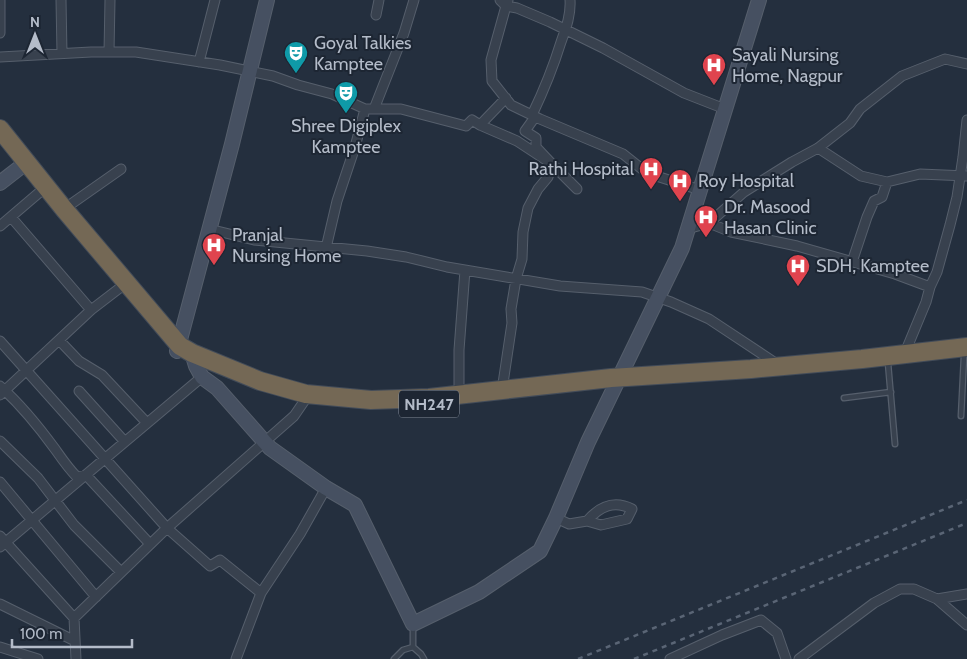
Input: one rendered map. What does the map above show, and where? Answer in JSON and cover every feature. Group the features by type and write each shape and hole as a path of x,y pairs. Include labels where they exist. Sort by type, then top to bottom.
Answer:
{"highway":[{"path":"0,129 41,191 121,287 184,353"},
{"path":"0,140 64,209 184,353"},
{"name":"NH247","path":"184,353 286,397 371,400 525,393 616,383 966,353"},
{"name":"NH247","path":"305,397 374,408 495,394"}],"street":[{"path":"0,0 0,33"},
{"path":"61,0 62,53"},
{"path":"110,0 110,52"},
{"path":"199,62 216,0"},
{"path":"76,659 74,618 2,542 32,520 147,423 184,353 209,229 267,0"},
{"path":"376,15 379,0"},
{"path":"326,248 337,201 355,147 369,109 404,33 414,0"},
{"path":"570,0 570,10 565,30 550,79 534,116 525,131 536,138 536,147 577,189"},
{"path":"184,353 270,448 326,488 355,505 413,624 479,592 540,551 556,518 588,442 682,248 758,0"},
{"path":"700,190 646,173 624,154 534,116 511,104 492,81 491,60 505,2 611,52 684,93 725,109"},
{"path":"0,57 62,53 136,52 199,62 249,75 273,76 332,94 369,109 401,109 466,126 472,120 517,141 552,164"},
{"path":"688,229 709,223 744,192 818,148 850,123 860,110 902,76 946,59 967,64"},
{"path":"184,353 237,84 249,75"},
{"path":"480,125 506,98"},
{"path":"898,360 926,302 937,272 963,176 967,120"},
{"path":"818,148 861,176 887,182 920,174 963,176"},
{"path":"0,183 24,164"},
{"path":"495,394 512,324 511,309 516,279 522,259 522,232 528,208 538,189 548,177 552,164"},
{"path":"64,209 121,169"},
{"path":"852,262 874,201 882,197 887,182"},
{"path":"0,226 41,191"},
{"path":"11,217 91,310"},
{"path":"709,223 730,232 797,246 895,274 930,287"},
{"path":"209,229 254,240 367,251 560,286 642,292 709,318 785,370"},
{"path":"459,395 459,350 465,270"},
{"path":"86,475 77,477 35,424 2,390 27,371 91,310 121,287"},
{"path":"59,340 79,361 102,375 147,423"},
{"path":"0,341 167,528 210,566 220,560 261,593"},
{"path":"79,391 125,442"},
{"path":"74,618 167,528 294,416 305,397"},
{"path":"0,440 38,478 88,540 121,572"},
{"path":"86,475 150,544"},
{"path":"0,482 96,597"},
{"path":"236,659 261,593 300,534 326,488"},
{"path":"556,518 569,524 587,520"},
{"path":"799,659 874,603 900,589 914,589 937,598 967,625"},
{"path":"937,598 967,594"},
{"path":"0,604 75,641"},
{"path":"670,659 722,635 761,620 777,633 786,659"},
{"path":"0,647 38,659"}],"lane":[{"path":"961,416 966,353"},
{"path":"895,444 891,392 898,360"},
{"path":"844,398 891,392"},
{"path":"413,624 413,647 424,659"},
{"path":"394,659 403,650 413,647"}],"railway":[{"path":"578,659 967,500"},
{"path":"634,659 967,523"}],"place":[{"name":"Goyal Talkies Kamptee","path":"296,74"},
{"name":"Sayali Nursing Home, Nagpur","path":"714,86"},
{"name":"Shree Digiplex Kamptee","path":"346,114"},
{"name":"Rathi Hospital","path":"651,190"},
{"name":"Roy Hospital","path":"680,202"},
{"name":"Dr. Masood Hasan Clinic","path":"706,238"},
{"name":"Pranjal Nursing Home","path":"214,266"},
{"name":"SDH, Kamptee","path":"798,287"}]}
